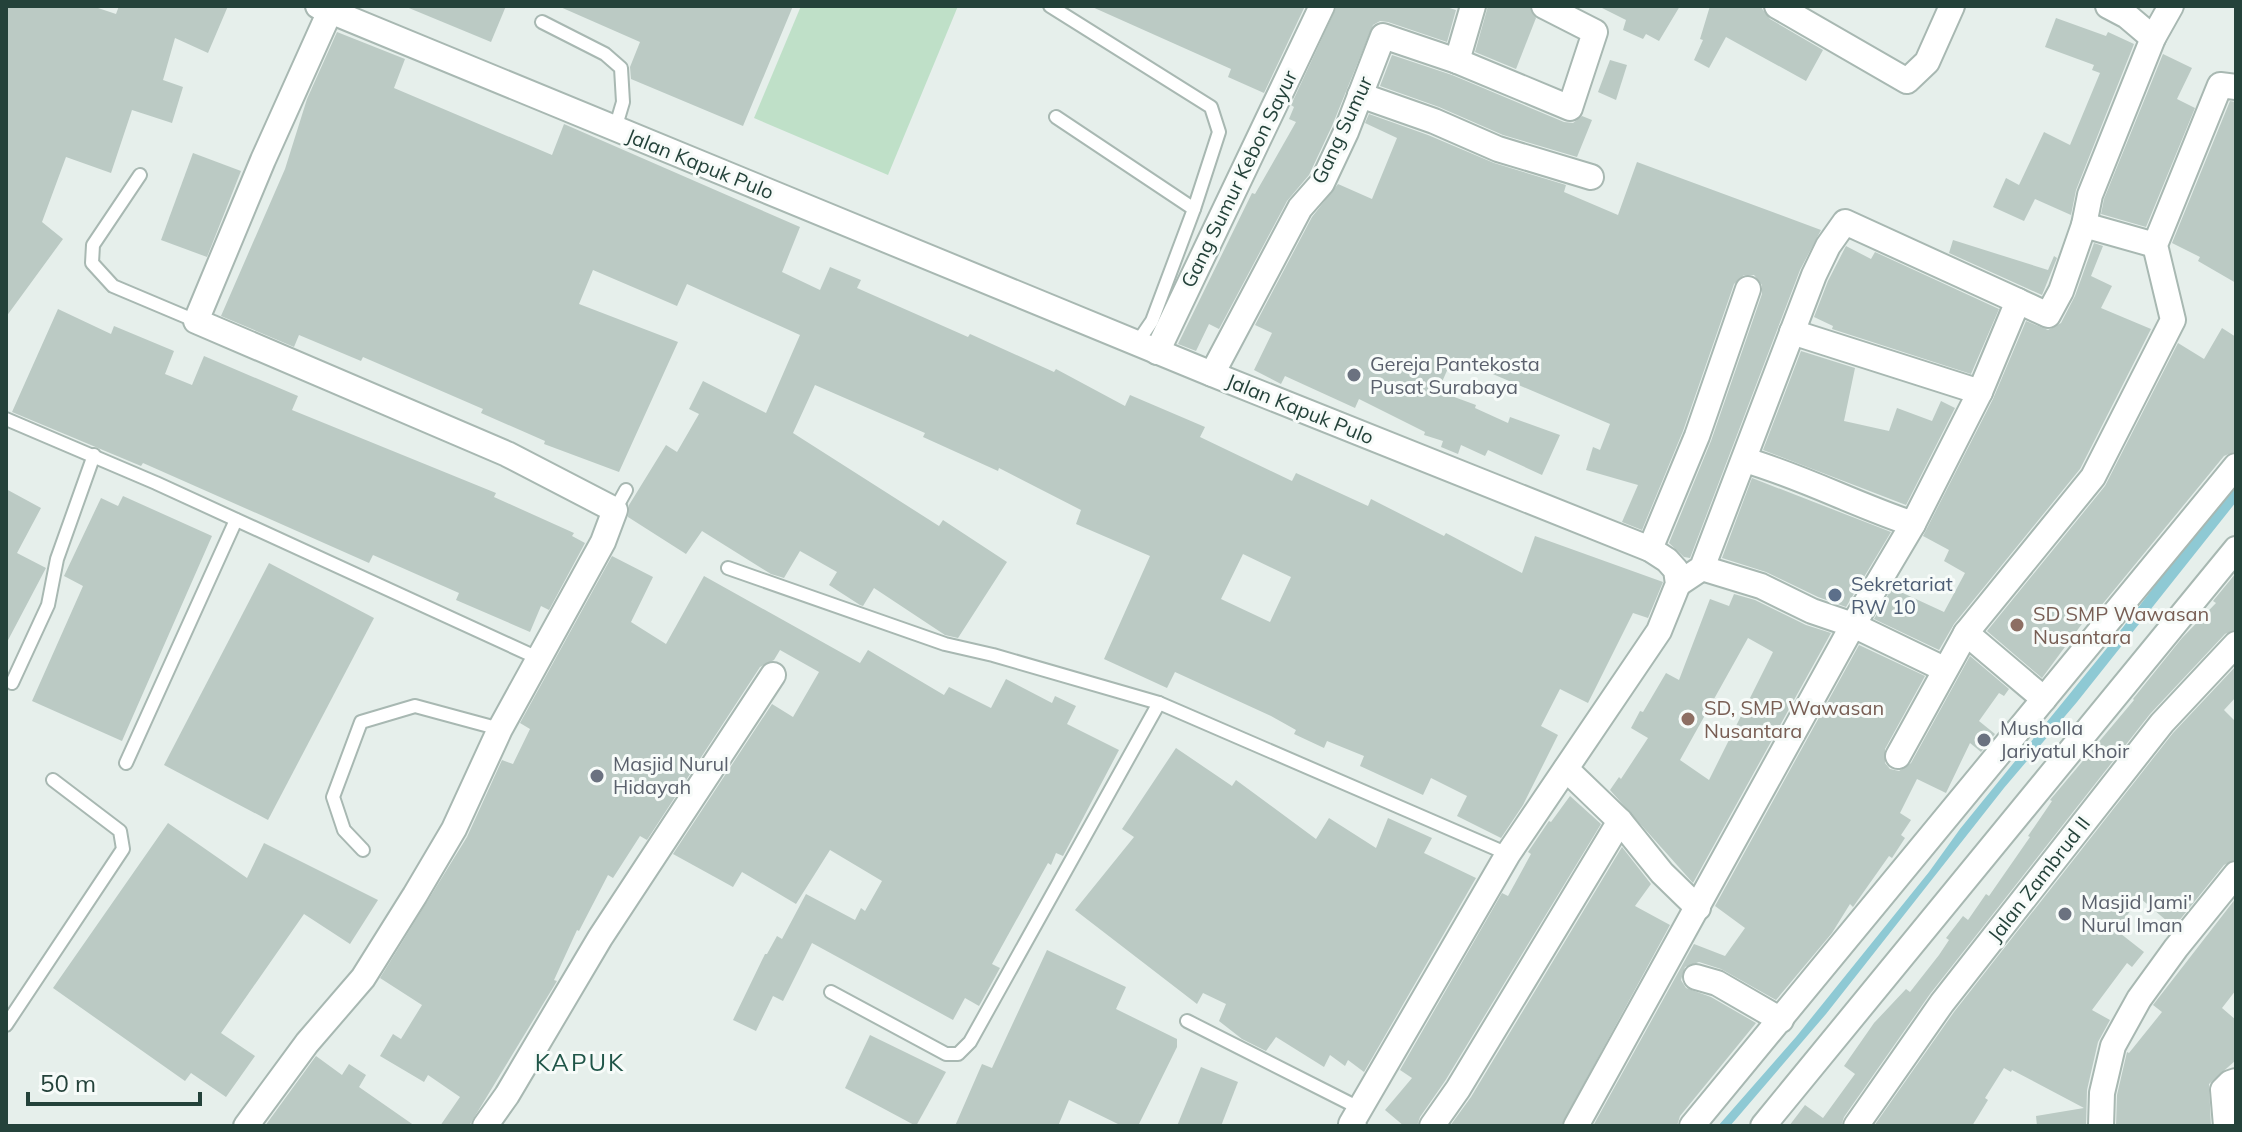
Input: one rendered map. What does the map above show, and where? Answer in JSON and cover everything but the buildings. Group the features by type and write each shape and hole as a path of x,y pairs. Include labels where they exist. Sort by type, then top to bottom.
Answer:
{"street":[{"name":"Gang Sumur Kebon Sayur","path":"1147,347 1322,6"},
{"path":"1457,61 1473,6"},
{"name":"Gang Sumur","path":"1212,374 1300,208 1322,183 1383,36 1457,61 1570,108 1595,32 1544,6"},
{"path":"1777,6 1907,81 1927,62 1952,6"},
{"path":"2108,6 2127,16 2153,38"},
{"path":"1354,1121 1508,854 1659,631 1678,584 1702,568 1792,332 1828,246 1845,222 2048,315 2061,291 2084,225 2090,195 2153,38 2171,6"},
{"name":"Jalan Kapuk Pulo","path":"324,9 1212,374 1650,549 1676,570 1678,584"},
{"path":"246,1126 307,1043 363,978 454,829 500,729 603,542 621,500 196,321 324,9"},
{"path":"1898,756 1966,633 2093,477 2173,320 2155,245 2220,85 2236,87"},
{"path":"1360,95 1434,121 1498,149 1591,177"},
{"path":"2084,225 2155,245"},
{"path":"1650,549 1697,436 1748,289"},
{"path":"1576,1126 1853,625 1913,524 1980,392 2018,301"},
{"path":"1792,332 1980,392"},
{"path":"1745,460 1782,471 1874,511 1913,524"},
{"path":"1692,1126 2236,466"},
{"path":"1763,1126 2236,549"},
{"path":"1702,568 1761,586 1812,611 1853,625 1944,669"},
{"path":"1966,633 2044,699"},
{"name":"Jalan Zambrud II","path":"1856,1126 1942,1003 2124,771 2162,723 2236,644"},
{"path":"485,1126 507,1095 600,938 773,675"},
{"path":"1566,769 1620,821 1662,873 1698,908"},
{"path":"1432,1126 1458,1089 1620,821"},
{"path":"2101,1126 2102,1093 2113,1046 2139,999 2166,960 2236,874"},
{"path":"1696,977 1717,983 1781,1020"},
{"path":"2226,1126 2223,1090 2236,1081"}],"lane":[{"path":"1050,6 1211,107 1219,132 1152,321 1147,347"},
{"path":"542,22 605,54 621,68 623,102 615,129"},
{"path":"1056,117 1194,209"},
{"path":"140,175 93,245 92,263 113,286 196,321"},
{"path":"6,419 94,455 540,659"},
{"path":"12,683 48,605 57,559 94,455"},
{"path":"126,763 236,520"},
{"path":"728,568 945,644 1159,703 1508,854"},
{"path":"831,992 946,1054 958,1054 970,1042 1159,703"},
{"path":"363,850 344,830 333,797 361,722 415,706 500,729"},
{"path":"6,1025 123,849 120,831 53,780"},
{"path":"1187,1021 1354,1121"}],"green space":[{"path":"801,6 958,6 888,175 754,118"}],"water":[{"path":"2236,480 2236,502 2077,702 2004,788 1826,1014 1730,1126 1718,1126 1796,1037 1929,872"}],"place":[{"name":"Gereja Pantekosta Pusat Surabaya","path":"1354,375"},
{"name":"Sekretariat RW 10","path":"1835,595"},
{"name":"SD SMP Wawasan Nusantara","path":"2017,625"},
{"name":"SD, SMP Wawasan Nusantara","path":"1688,719"},
{"name":"Musholla Jariyatul Khoir","path":"1984,740"},
{"name":"Masjid Nurul Hidayah","path":"597,776"},
{"name":"Masjid Jami' Nurul Iman","path":"2065,914"}],"district":[{"name":"KAPUK","path":"580,1063"}]}
